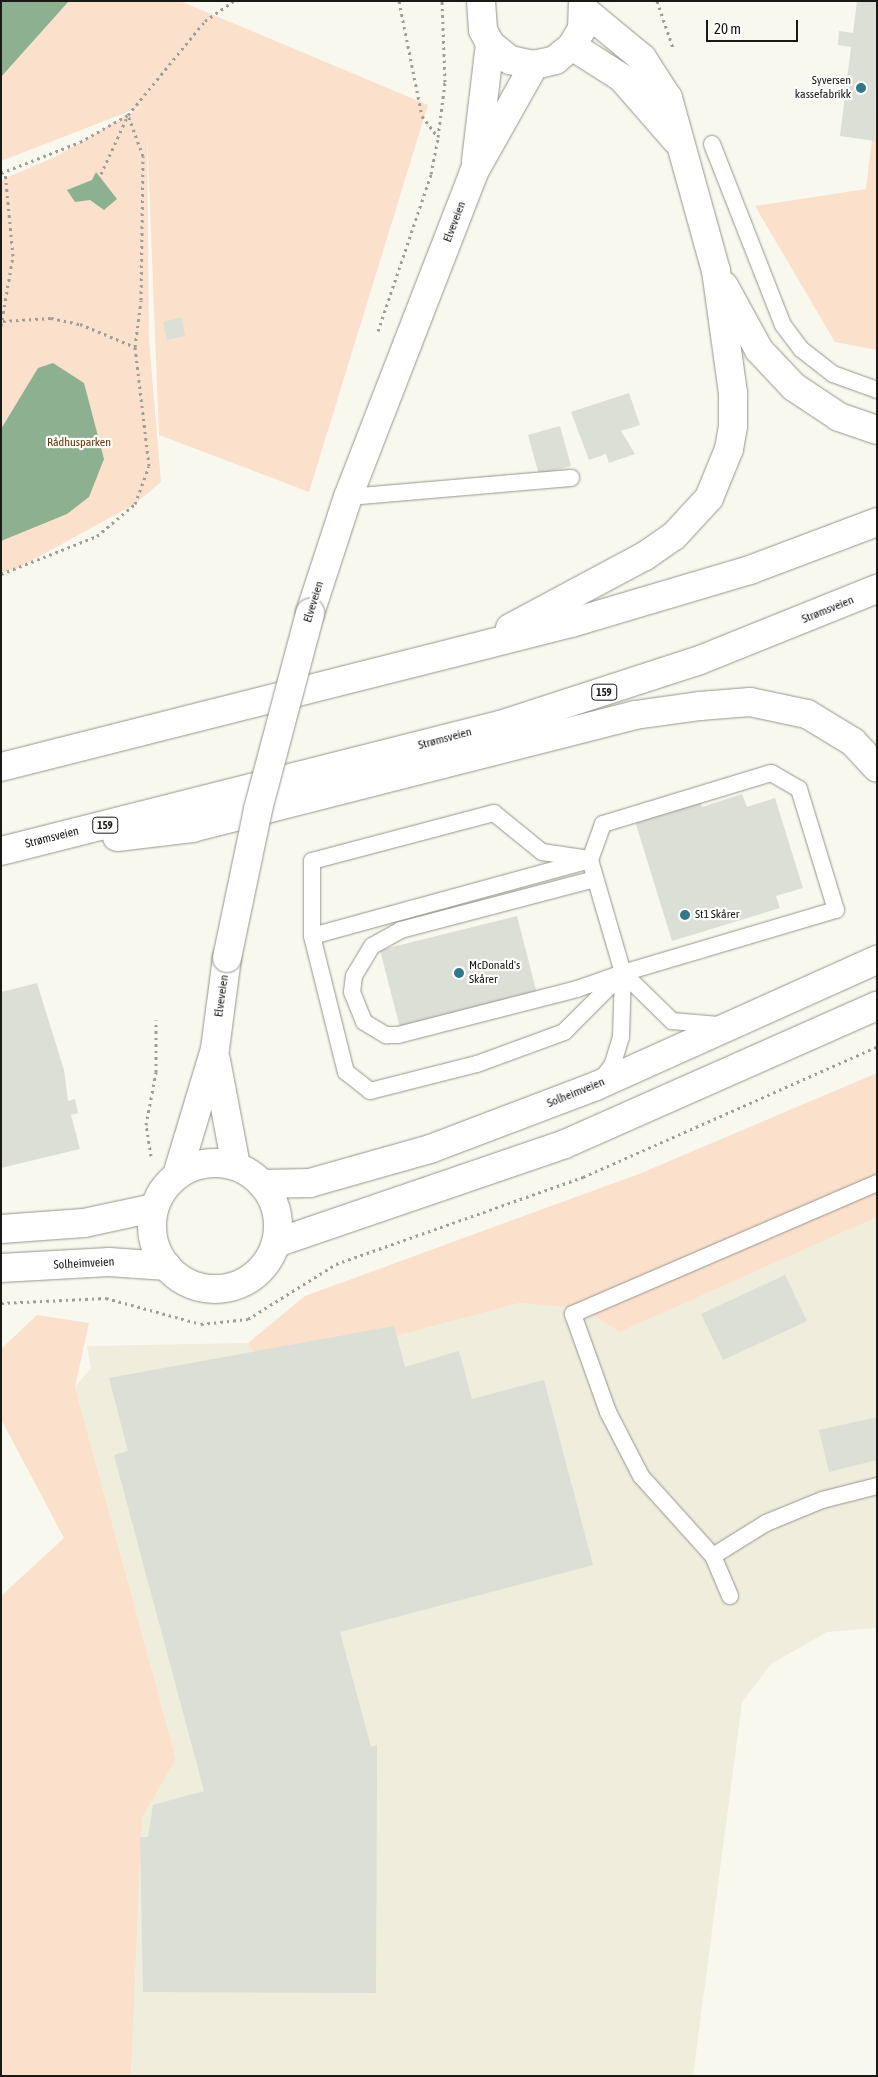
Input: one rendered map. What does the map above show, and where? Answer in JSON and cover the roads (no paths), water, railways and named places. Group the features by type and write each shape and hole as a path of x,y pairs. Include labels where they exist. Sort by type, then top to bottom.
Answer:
{"main road":[{"name":"Elveveien","path":"474,172 490,44 483,30 481,1"},
{"path":"490,44 510,60 534,65 555,60 572,46 582,29 583,6"},
{"path":"466,650 645,556 686,524 709,498 729,449 733,426 733,393 716,271 677,141 668,98 656,76 624,40 583,6"},
{"path":"572,46 622,78 677,141"},
{"name":"Elveveien","path":"178,1175 215,1049 246,859 310,613 348,497 474,172 534,65"},
{"path":"716,271 759,350 794,387 840,417 877,430"},
{"path":"1,767 466,650 750,570 877,522"},
{"name":"Strømsveien","path":"1,851 500,725 700,660 877,589"},
{"path":"1,851 192,828 634,716 700,706 750,702 807,714 853,742 877,768"},
{"name":"Solheimveien","path":"262,1184 310,1183 370,1168 596,1086 877,960"},
{"path":"276,1242 565,1144 877,1006"},
{"name":"Elveveien","path":"215,1049 236,1166"},
{"path":"206,1164 236,1166 262,1184 276,1212 276,1242 261,1269 228,1287 191,1284 167,1266 153,1239 154,1208 178,1175 206,1164"},
{"path":"1,1229 84,1223 154,1208"},
{"name":"Solheimveien","path":"1,1268 109,1262 167,1266"}],"lane":[{"path":"712,144 783,325 801,349 833,374 877,390"},
{"path":"348,497 571,478"},
{"path":"595,879 386,937 372,946 354,976 356,1009 375,1030 398,1035 623,973 836,910 798,789 771,773 604,824 590,860 623,973 621,1037 613,1064 596,1086"},
{"path":"590,860 542,852 494,812 312,861 312,936 346,1072 370,1091 477,1064 564,1032 623,973"},
{"path":"312,936 590,860"},
{"path":"623,973 672,1021 736,1024"},
{"path":"730,1596 712,1556 641,1476 608,1412 573,1314 877,1183"},
{"path":"712,1556 766,1523 822,1500 877,1486"}],"place":[{"name":"Syversen kassefabrikk","path":"861,88"},
{"name":"St1 Skårer","path":"685,915"},
{"name":"McDonald's Skårer","path":"459,973"}],"park label":[{"name":"Rådhusparken","path":"79,443"}]}
